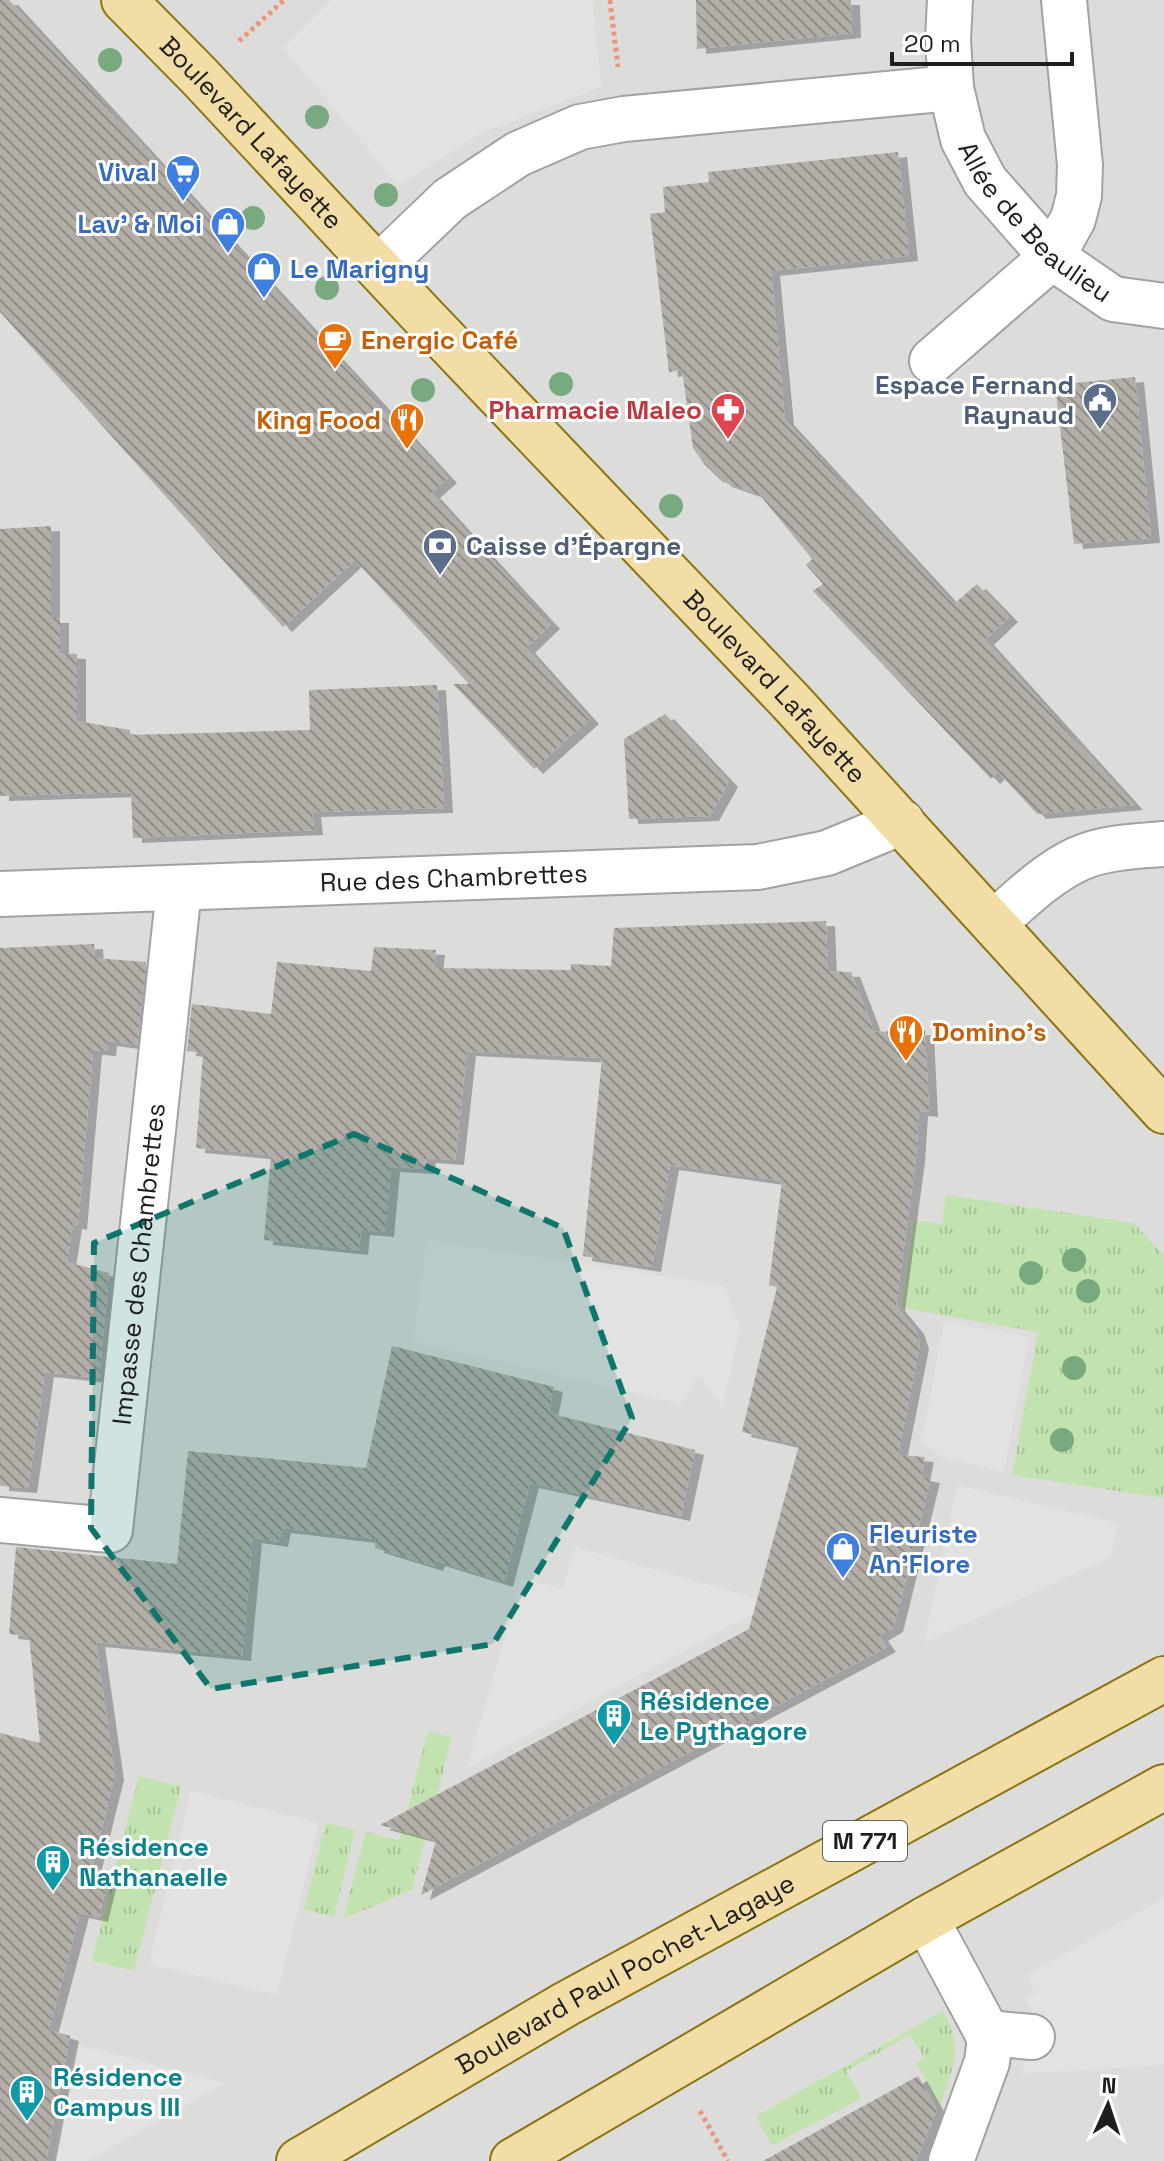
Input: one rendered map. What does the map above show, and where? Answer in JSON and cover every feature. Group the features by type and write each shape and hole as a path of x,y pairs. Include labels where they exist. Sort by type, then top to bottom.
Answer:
{"main road":[{"name":"Boulevard Lafayette","path":"124,0 791,702 1164,1111"},
{"name":"Boulevard Paul Pochet-Lagaye","path":"299,2161 566,2004 1164,1679"},
{"path":"513,2161 926,1919 1164,1787"}],"street":[{"name":"Allée de Beaulieu","path":"950,0 948,40 951,88 963,139 985,181 1052,257 1113,299 1164,306"},
{"path":"932,361 1052,257 1073,219 1079,196 1080,165 1064,0"},
{"path":"378,268 450,199 518,154 580,127 624,119 951,88"},
{"name":"Rue des Chambrettes","path":"0,894 758,867 827,853 902,822"},
{"path":"994,923 1036,886 1080,858 1117,848 1164,844"},
{"name":"Impasse des Chambrettes","path":"0,1520 110,1530 179,889"},
{"path":"926,1919 990,2038 987,2062 951,2161"},
{"path":"987,2033 1032,2037"}],"path":[{"path":"610,0 624,119"}],"highlighted area":[{"path":"354,1134 563,1228 632,1418 493,1644 211,1689 91,1528 94,1243"}],"shaded area":[{"path":"0,0 1164,0 1164,2161 0,2161"},
{"path":"331,0 592,0 601,87 479,134 399,186 283,48"},
{"path":"427,1240 725,1286 740,1329 722,1408 699,1374 681,1404 412,1341"},
{"path":"944,1321 1029,1337 1004,1472 941,1457 922,1441"},
{"path":"957,1485 1118,1523 1111,1557 924,1643"},
{"path":"576,1547 773,1603 467,1768 522,1578 563,1589"},
{"path":"191,1791 319,1823 277,1995 149,1964"},
{"path":"1164,1898 1164,2065 1022,2074 1038,2021 1025,2000 1035,1992 1027,1975"},
{"path":"76,2044 225,2083 88,2161 53,2161"}],"green space":[{"path":"946,1195 1134,1223 1164,1256 1164,1498 1012,1475 1038,1332 902,1308 914,1220 942,1224"},
{"path":"428,1731 452,1737 412,1890 343,1919 366,1832 399,1840"},
{"path":"139,1776 181,1787 134,1971 92,1961"},
{"path":"326,1823 355,1830 334,1917 304,1909"},
{"path":"943,2011 955,2048 940,2106 916,2063 924,2058 910,2035 846,2071 862,2098 772,2146 756,2116"}],"building":[{"path":"0,0 9,0 448,478 431,493 551,624 526,648 590,719 534,769 453,684 469,684 355,560 283,627 0,312"},
{"path":"696,0 851,0 852,33 697,49"},
{"path":"898,152 909,256 771,271 785,420 954,604 977,584 1009,617 985,640 1134,805 1037,814 998,772 991,779 813,591 823,584 806,565 812,559 760,495 723,482 693,448 682,370 669,372 650,214 665,212 663,187 709,182 708,172"},
{"name":"Espace Fernand Raynaud","path":"1135,377 1151,538 1074,544 1055,385"},
{"path":"51,526 51,618 60,618 60,653 77,654 77,721 130,730 130,735 310,730 309,690 437,685 444,808 312,812 314,830 133,838 131,792 0,796 0,529"},
{"path":"665,714 729,782 710,816 629,819 624,739"},
{"path":"826,921 828,971 851,972 874,1032 925,1030 929,1112 919,1111 916,1157 896,1306 915,1329 920,1344 898,1455 925,1457 921,1476 931,1478 894,1627 879,1636 887,1647 421,1895 436,1840 380,1825 749,1629 799,1445 742,1432 777,1287 769,1285 782,1181 670,1165 652,1267 583,1256 602,1058 467,1051 455,1160 427,1158 425,1169 391,1167 385,1232 361,1230 359,1250 264,1240 271,1155 196,1148 203,1053 187,1051 192,1004 271,1014 277,962 371,971 374,947 436,950 434,968 571,970 571,964 611,966 614,928"},
{"path":"94,944 95,958 146,962 137,1045 108,1041 107,1051 93,1050 78,1225 73,1224 67,1262 109,1273 99,1378 45,1372 28,1488 0,1486 0,948"},
{"path":"392,1346 554,1387 549,1413 695,1450 681,1516 530,1483 504,1582 436,1561 434,1566 375,1548 376,1539 282,1528 279,1542 253,1538 242,1656 96,1642 115,1775 92,1868 110,1872 99,1917 80,1913 49,2030 70,2036 46,2161 0,2161 0,1733 40,1743 29,1636 9,1634 16,1547 177,1564 188,1451 366,1468"},
{"path":"918,2076 937,2110 916,2161 763,2161"}],"place":[{"name":"Vival","path":"183,203"},
{"name":"Lav' & Moi","path":"228,255"},
{"name":"Le Marigny","path":"264,300"},
{"name":"Energic Café","path":"335,371"},
{"name":"Espace Fernand Raynaud","path":"1100,431"},
{"name":"Pharmacie Maleo","path":"728,441"},
{"name":"King Food","path":"407,451"},
{"name":"Caisse d'Épargne","path":"440,577"},
{"name":"Domino's","path":"906,1063"},
{"name":"Fleuriste An'Flore","path":"843,1580"},
{"name":"Résidence Le Pythagore","path":"614,1747"},
{"name":"Résidence Nathanaelle","path":"53,1893"},
{"name":"Résidence Campus III","path":"27,2123"}]}
